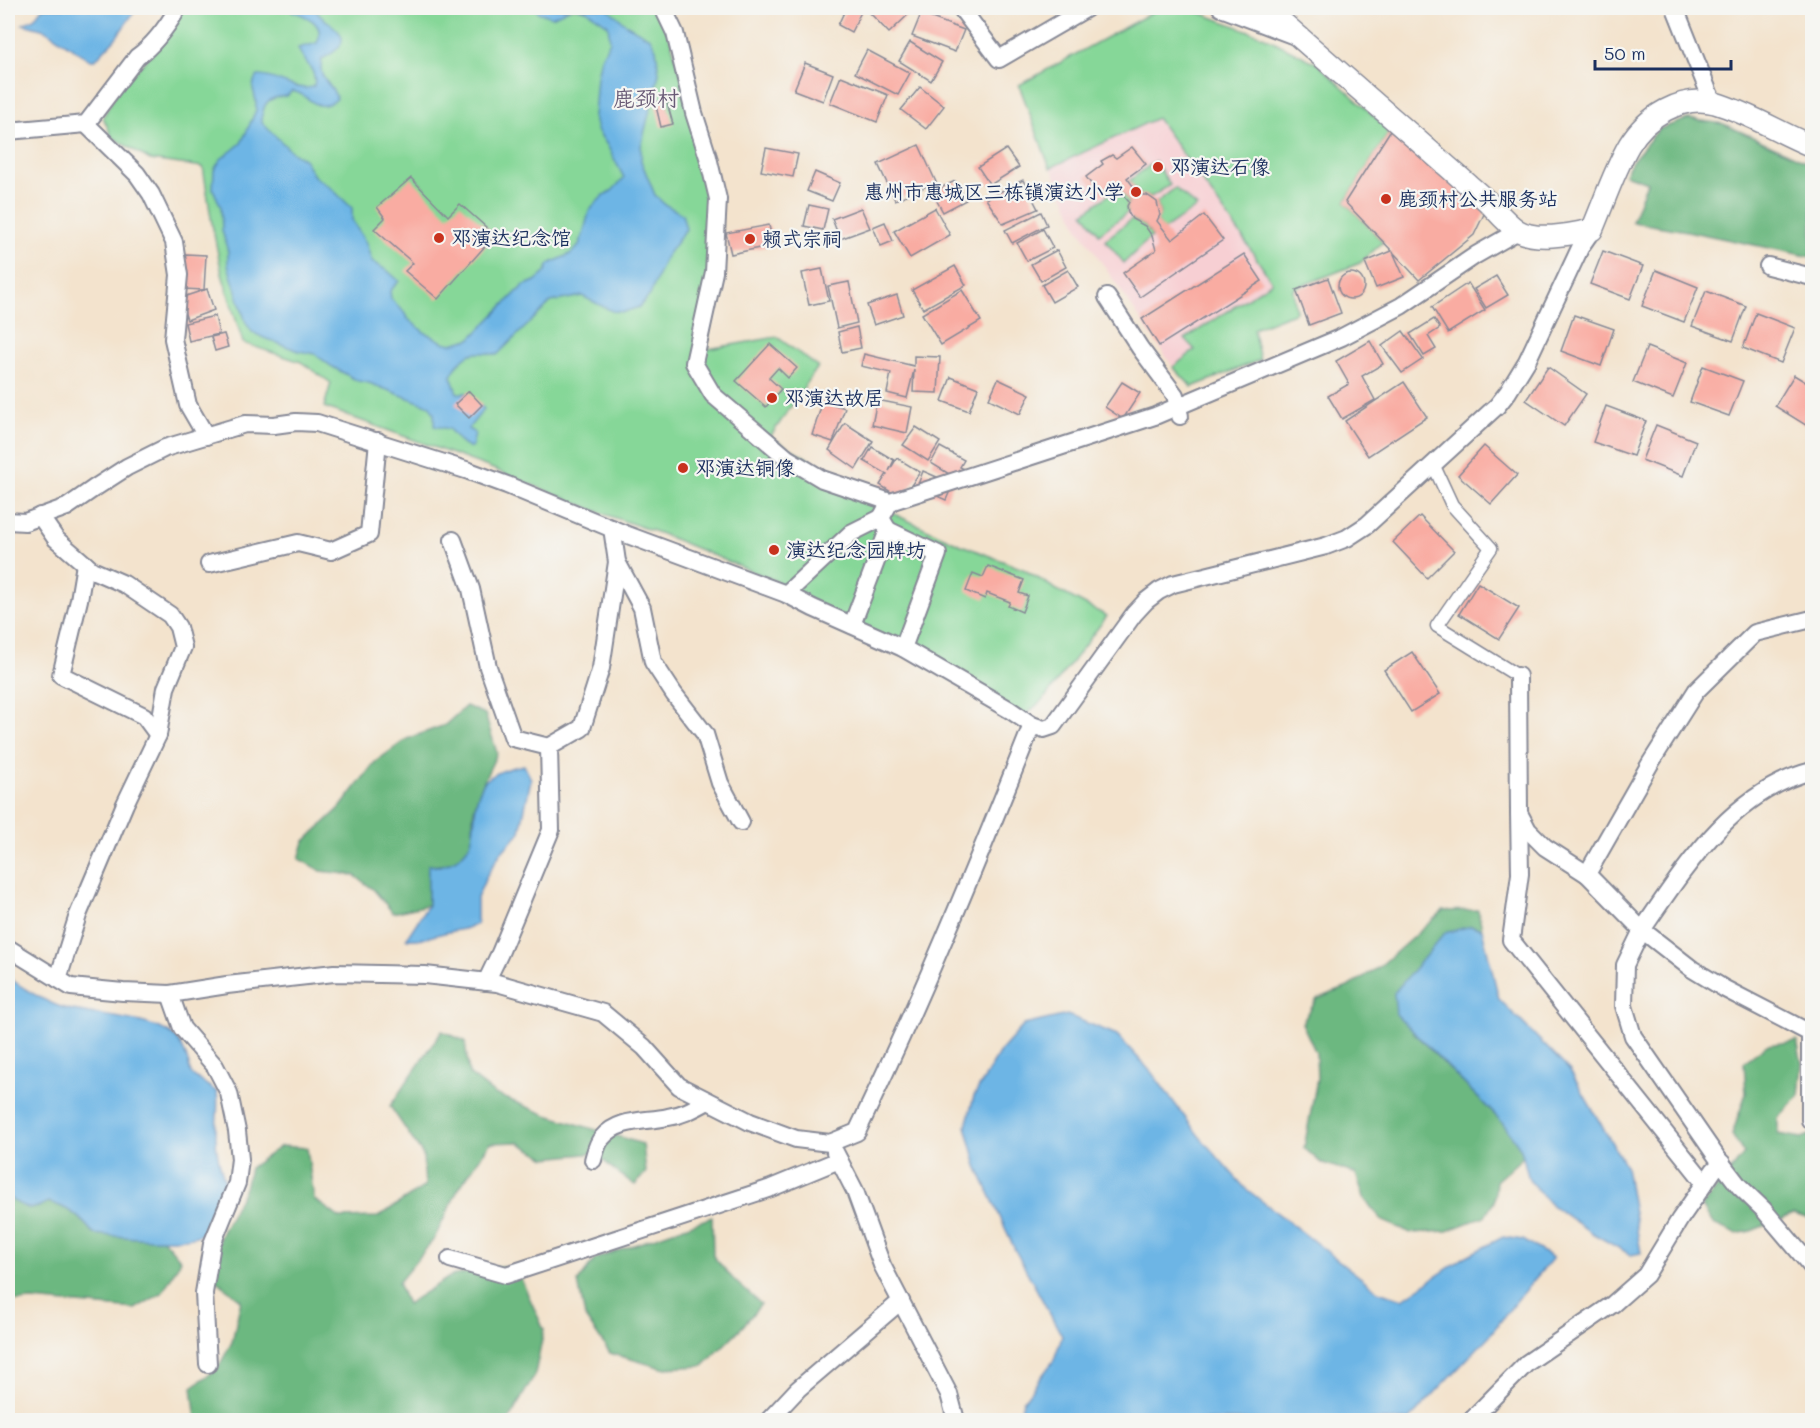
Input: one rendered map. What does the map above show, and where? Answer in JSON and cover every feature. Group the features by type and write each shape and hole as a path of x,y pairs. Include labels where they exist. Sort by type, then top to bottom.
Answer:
{"street":[{"path":"8,131 86,124 178,8"},
{"path":"663,8 675,33 718,199 714,272 694,363 713,395 787,458 822,479 890,501 1155,416 1342,337 1401,306 1476,255 1518,231"},
{"path":"675,33 678,8"},
{"path":"961,8 999,59 1087,8"},
{"path":"1221,8 1301,38"},
{"path":"1266,8 1487,201 1518,231 1548,236 1569,235 1592,230"},
{"path":"1675,8 1713,103"},
{"path":"8,519 25,522 68,507 128,467 165,448 245,424 317,423 378,441 507,485 612,528 786,594 801,603 903,648 1032,725 1044,729 1053,726 1134,614 1159,591 1187,580 1326,546 1347,538 1367,525 1497,406 1527,361 1581,246 1592,230 1622,159 1638,134 1648,124 1670,108 1684,103 1698,101 1713,103 1732,109 1812,146"},
{"path":"86,124 136,174 151,194 174,242 179,275 173,339 188,405 206,436"},
{"path":"1768,266 1812,277"},
{"path":"1107,297 1140,348 1175,395 1180,416"},
{"path":"209,564 298,543 331,551 369,534 378,441"},
{"path":"1433,464 1452,505 1491,548 1437,626 1518,676 1520,874 1511,940 1705,1183"},
{"path":"852,625 890,501"},
{"path":"40,516 56,539 92,570 124,584 170,615 178,627 183,647 166,688 158,735 125,804 78,915 58,979"},
{"path":"786,594 851,533 884,524 938,554 903,648"},
{"path":"453,540 471,589 488,667 513,738 549,747 582,728 602,668 617,562 612,528"},
{"path":"617,562 642,608 653,662 705,734 720,783 741,822"},
{"path":"85,564 61,675 144,716 158,735"},
{"path":"1587,874 1651,762 1696,691 1755,633 1812,619"},
{"path":"8,948 71,987 123,992 170,994 334,973 425,975 497,983 603,1013 644,1047 679,1086 750,1122 796,1140 830,1143 857,1132 896,1052 969,884 1032,725"},
{"path":"486,982 551,830 549,747"},
{"path":"1812,771 1793,776 1750,800 1724,823 1684,869 1642,930 1625,965 1624,1006 1633,1036 1722,1163 1812,1267"},
{"path":"1520,813 1528,830 1545,847 1587,874 1642,930 1692,969 1725,989 1810,1033 1810,1120"},
{"path":"170,994 182,1028 215,1066 229,1093 240,1160 237,1183 212,1244 204,1293 208,1364"},
{"path":"593,1160 601,1139 614,1127 622,1123 689,1112 708,1101"},
{"path":"830,1143 855,1191 882,1265 949,1394 956,1420"},
{"path":"450,1259 506,1275 771,1188 839,1160"},
{"path":"1471,1420 1527,1363 1613,1304 1646,1275 1680,1219 1714,1170 1722,1163"},
{"path":"768,1420 798,1389 901,1301"}],"shaded area":[{"name":"惠州市惠城区三栋镇演达小学","path":"1160,8 1187,8 1243,238 1272,282 1185,338 1195,349 1173,367 1078,228 1042,147 1019,85"}],"green space":[{"path":"184,8 656,8 664,18 718,199 708,349 777,337 818,367 770,437 866,491 894,514 959,544 1023,569 1107,616 1043,700 1021,718 778,582 488,467 324,407 331,383 301,362 243,343 222,274 203,167 150,160 112,137 103,117 120,87 145,61"},
{"path":"1160,8 1187,8 1265,37 1318,64 1390,131 1345,202 1383,242 1360,263 1293,289 1296,312 1253,329 1260,360 1192,387 1173,367 1195,350 1185,339 1272,282 1157,118 1050,168 1019,85"},
{"path":"1688,119 1724,124 1812,164 1812,257 1632,222 1647,182 1625,174 1632,161 1659,129"},
{"path":"1155,161 1170,185 1151,197 1140,195 1129,181"},
{"path":"1118,188 1129,202 1128,212 1099,234 1084,213"},
{"path":"1175,188 1197,207 1163,230 1157,221 1160,214 1157,202"},
{"path":"1132,219 1145,226 1152,236 1124,263 1105,240"},
{"path":"466,706 485,714 497,753 476,803 471,845 456,860 442,865 429,865 428,905 393,913 374,890 354,875 321,871 299,859 304,842 340,808 375,762 407,739 445,725"},
{"path":"1478,910 1482,929 1471,926 1413,1032 1502,1122 1521,1149 1523,1157 1496,1181 1494,1202 1485,1216 1447,1231 1411,1233 1383,1221 1365,1200 1356,1174 1320,1162 1304,1148 1317,1079 1316,1053 1302,1023 1317,999 1348,987 1379,967 1443,911"},
{"path":"442,1031 465,1041 469,1074 495,1094 547,1115 643,1144 646,1172 635,1185 595,1153 546,1158 518,1142 490,1143 458,1190 434,1239 398,1283 407,1304 451,1276 502,1266 521,1279 544,1330 535,1374 509,1420 196,1420 192,1387 218,1368 232,1342 241,1300 209,1275 220,1236 245,1188 250,1168 281,1146 307,1148 314,1199 340,1218 378,1217 425,1186 423,1155 390,1106"},
{"path":"1797,1041 1802,1063 1799,1096 1778,1118 1778,1134 1802,1138 1812,1134 1812,1220 1794,1214 1751,1231 1736,1234 1713,1224 1702,1206 1744,1154 1732,1135 1746,1093 1744,1062 1767,1045"},
{"path":"8,1197 32,1208 48,1202 62,1207 79,1218 94,1234 163,1239 181,1260 162,1293 135,1309 32,1300 8,1302"},
{"path":"712,1217 713,1256 735,1281 761,1304 743,1326 703,1366 662,1368 610,1353 585,1317 578,1282 595,1259"}],"water":[{"path":"42,8 137,8 115,39 95,60 90,60 45,30 23,24 34,19"},
{"path":"284,8 313,8 339,32 342,38 341,44 322,59 321,66 323,77 337,99 330,104 318,105 292,91 287,96 267,102 263,110 262,123 292,152 304,159 314,176 352,208 352,220 366,243 372,262 388,271 399,281 390,291 391,299 408,319 424,332 451,344 470,339 523,286 535,281 545,273 549,264 570,254 578,247 593,206 624,178 597,130 594,117 601,58 610,41 608,25 586,10 577,8 607,8 627,25 650,38 656,49 659,73 641,146 641,161 655,195 664,204 682,214 686,229 665,258 650,295 639,307 624,312 612,311 582,296 551,302 497,355 475,353 460,362 451,376 457,393 467,393 484,409 468,429 475,433 472,447 463,445 449,429 434,426 434,414 430,406 358,381 315,354 299,351 252,332 246,323 228,265 221,207 213,189 214,170 221,159 241,143 246,133 256,110 253,89 254,81 258,76 265,76 301,88 314,86 314,75 298,48 317,43 319,29 311,20"},
{"path":"534,8 571,8 552,17"},
{"path":"524,765 531,779 520,832 500,854 487,875 477,898 477,924 425,938 406,939 428,905 428,865 442,865 462,855 472,837 478,795 483,784 496,774"},
{"path":"1471,926 1482,929 1499,999 1570,1071 1626,1167 1641,1253 1631,1255 1592,1233 1550,1204 1529,1180 1521,1149 1502,1122 1396,1014 1394,993 1445,933"},
{"path":"8,977 57,1006 148,1024 175,1037 187,1057 191,1074 217,1092 217,1148 227,1189 216,1218 208,1231 198,1236 170,1239 94,1234 79,1218 62,1207 48,1202 27,1208 8,1197"},
{"path":"1067,1015 1117,1035 1152,1073 1199,1136 1245,1188 1378,1291 1403,1299 1465,1257 1503,1237 1523,1240 1553,1258 1489,1336 1409,1420 1019,1420 1023,1401 1054,1360 1062,1336 1015,1250 977,1166 966,1126 974,1096 1000,1052 1024,1025"}],"building":[{"path":"846,8 862,10 851,32 838,25"},
{"path":"875,8 907,8 911,12 889,33 870,13"},
{"path":"921,14 964,30 955,52 912,36"},
{"path":"910,42 942,62 931,81 899,61"},
{"path":"867,50 910,73 898,95 855,73"},
{"path":"805,63 833,74 823,101 794,90"},
{"path":"841,76 888,95 877,122 830,103"},
{"path":"920,87 944,106 926,129 901,110"},
{"path":"666,99 673,124 661,127 655,102"},
{"path":"1390,131 1485,212 1474,235 1419,280 1393,252 1404,277 1376,288 1365,262 1392,251 1345,202"},
{"path":"919,145 936,182 895,200 878,164"},
{"path":"1132,147 1146,164 1127,178 1140,195 1147,195 1157,202 1160,215 1157,221 1172,240 1204,215 1223,240 1140,297 1123,273 1156,250 1152,236 1145,226 1132,219 1128,212 1129,202 1115,185 1100,196 1086,177 1103,164 1101,161 1112,155 1116,158"},
{"path":"766,148 798,154 793,177 761,171"},
{"path":"1006,149 1019,167 990,185 978,167"},
{"path":"815,172 840,183 832,201 807,191"},
{"name":"邓演达纪念馆","path":"411,178 448,216 460,204 495,235 438,299 405,271 413,263 374,229 385,218 377,207"},
{"path":"1023,180 1038,209 1003,224 986,199"},
{"path":"955,181 966,200 943,212 932,192"},
{"path":"809,205 828,209 823,230 804,226"},
{"path":"861,208 870,228 840,239 832,219"},
{"path":"935,208 950,235 910,258 894,231"},
{"path":"1041,212 1047,225 1012,243 1005,230"},
{"path":"885,222 893,241 881,246 873,227"},
{"name":"赖式宗祠","path":"769,225 773,245 731,254 726,233"},
{"path":"1043,229 1053,248 1027,261 1017,243"},
{"path":"1057,250 1066,267 1041,281 1031,264"},
{"path":"1603,251 1643,266 1630,299 1590,284"},
{"path":"185,254 206,255 204,290 183,289"},
{"path":"1244,254 1262,281 1159,346 1142,319"},
{"path":"955,266 966,285 923,309 912,290"},
{"path":"822,269 829,301 809,305 802,273"},
{"path":"1068,270 1078,287 1052,302 1042,285"},
{"path":"1656,270 1698,287 1684,322 1642,306"},
{"path":"1351,273 1360,277 1364,286 1360,295 1351,299 1342,295 1338,286 1342,277"},
{"path":"1496,276 1508,295 1486,308 1474,289"},
{"path":"1328,278 1341,313 1309,325 1296,290"},
{"path":"849,282 857,323 837,328 828,286"},
{"path":"1468,283 1485,310 1448,333 1432,307"},
{"path":"207,289 214,310 187,320 180,298"},
{"path":"962,290 981,321 941,345 922,314"},
{"path":"1706,291 1746,306 1733,341 1692,326"},
{"path":"897,295 903,315 874,325 867,305"},
{"path":"1756,313 1795,328 1781,363 1743,348"},
{"path":"1574,315 1614,329 1601,366 1561,351"},
{"path":"215,316 219,334 189,341 185,323"},
{"path":"1434,319 1440,328 1428,336 1436,349 1424,356 1410,334"},
{"path":"857,327 861,348 842,352 838,332"},
{"path":"1403,331 1423,359 1402,373 1382,346"},
{"path":"224,334 228,347 215,351 211,337"},
{"path":"1370,341 1383,364 1362,376 1375,400 1342,419 1328,396 1349,384 1336,361"},
{"path":"770,344 797,368 788,378 778,368 769,378 781,389 766,407 736,381"},
{"path":"1647,347 1687,363 1673,398 1633,382"},
{"path":"864,354 914,366 914,356 940,357 938,393 913,392 914,370 907,398 887,393 891,373 861,366"},
{"path":"1703,366 1743,381 1729,416 1690,402"},
{"path":"1548,367 1586,394 1564,426 1526,400"},
{"path":"1794,375 1812,386 1812,429 1775,406"},
{"path":"951,377 978,388 969,411 942,401"},
{"path":"998,379 1030,394 1020,414 989,399"},
{"path":"1122,382 1140,393 1123,419 1105,407"},
{"path":"1404,382 1427,417 1368,456 1345,421"},
{"path":"469,391 482,405 469,418 455,404"},
{"path":"877,400 912,407 907,433 872,425"},
{"path":"823,401 845,408 833,442 812,435"},
{"path":"1606,406 1646,421 1633,456 1593,442"},
{"path":"845,423 873,441 856,469 829,450"},
{"path":"1656,425 1696,441 1683,476 1642,460"},
{"path":"916,427 940,442 928,461 903,445"},
{"path":"1484,446 1517,475 1491,504 1458,475"},
{"path":"872,447 894,460 889,471 897,458 920,472 902,499 880,485 887,474 864,461"},
{"path":"940,447 964,460 960,467 968,471 953,484 959,469 954,477 931,463"},
{"path":"923,471 953,484 946,500 917,487"},
{"path":"1420,516 1454,551 1427,578 1393,542"},
{"path":"988,566 1024,580 1019,593 1028,596 1022,612 1008,606 1010,602 987,593 985,599 966,591 973,573 983,577"},
{"path":"1478,583 1519,608 1499,639 1459,614"},
{"path":"1412,652 1440,694 1411,712 1384,670"}],"place":[{"name":"邓演达石像","path":"1158,167"},
{"name":"惠州市惠城区三栋镇演达小学","path":"1136,192"},
{"name":"鹿颈村公共服务站","path":"1386,199"},
{"name":"邓演达纪念馆","path":"439,238"},
{"name":"赖式宗祠","path":"750,239"},
{"name":"邓演达故居","path":"772,398"},
{"name":"邓演达铜像","path":"683,468"},
{"name":"演达纪念园牌坊","path":"774,550"}],"district":[{"name":"鹿颈村","path":"646,98"}]}
